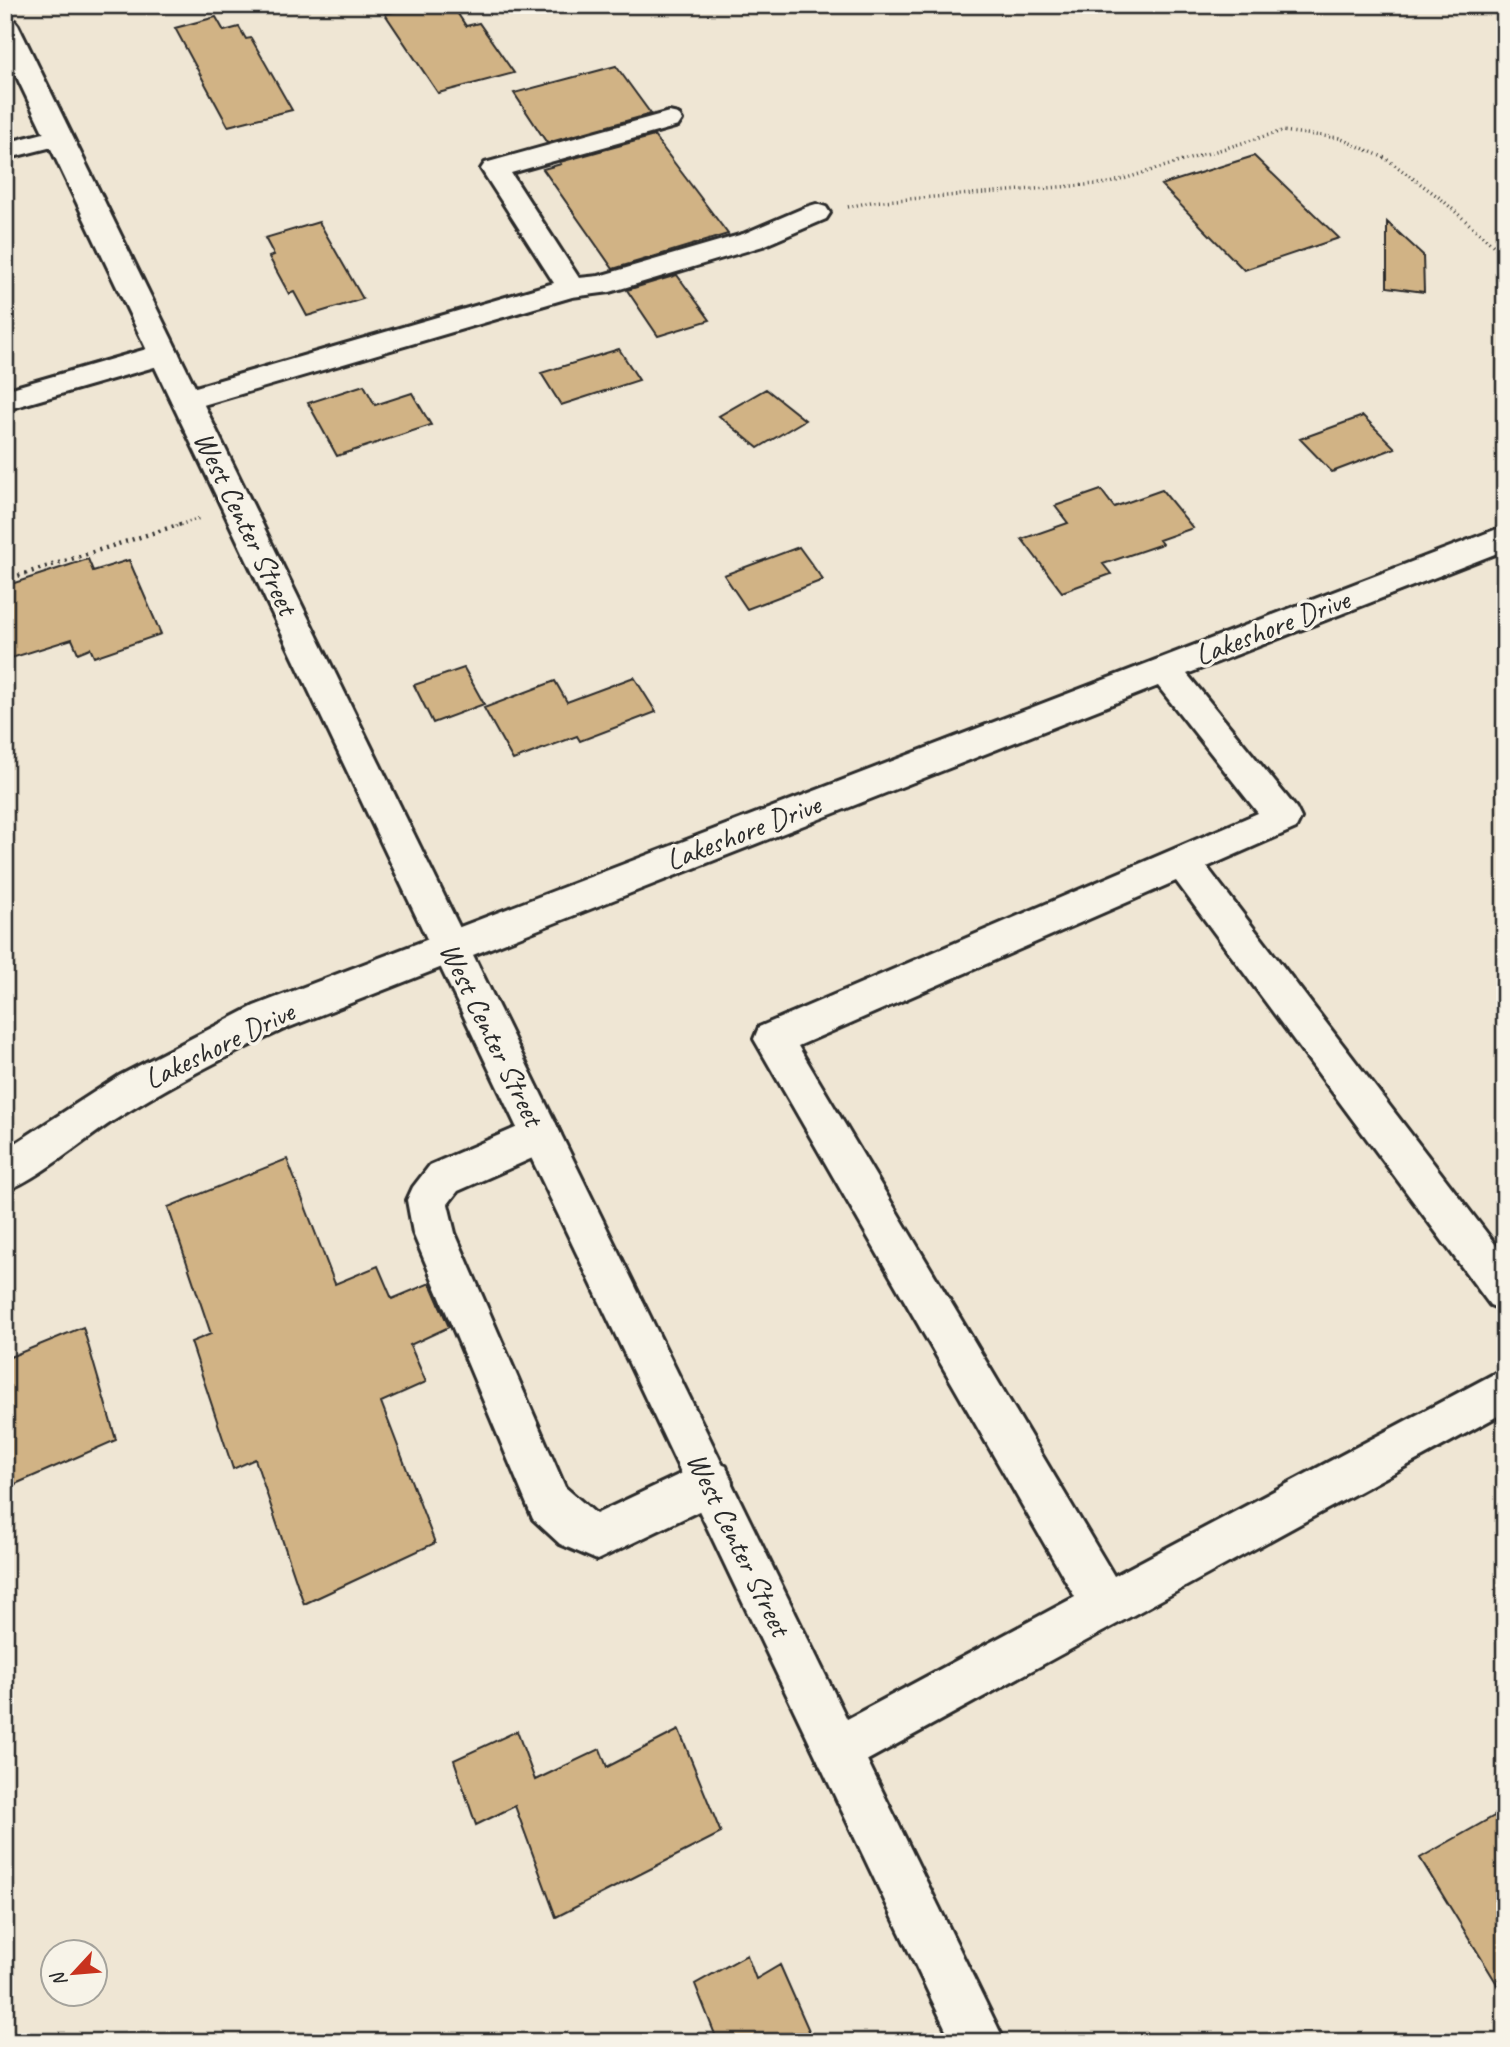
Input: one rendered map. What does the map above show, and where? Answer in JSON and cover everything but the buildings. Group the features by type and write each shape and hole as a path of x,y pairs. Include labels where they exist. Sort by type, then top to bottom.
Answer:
{"main road":[{"name":"West Center Street","path":"5,25 979,2042"},
{"path":"571,288 495,169 669,120"},
{"path":"5,151 59,137"},
{"path":"186,400 571,288 600,285 753,240 816,214"},
{"path":"5,400 164,354"},
{"name":"Lakeshore Drive","path":"5,1173 101,1107 213,1044 279,1014 1505,537"},
{"path":"1105,1605 773,1039 1283,818 1164,669"},
{"path":"1181,860 1505,1291"},
{"path":"541,1135 444,1178 427,1200 434,1233 549,1503 576,1528 597,1537 710,1482"},
{"path":"838,1750 1505,1390"}],"path":[{"path":"816,214 871,202 1110,183 1282,131 1339,138 1385,158 1440,198 1505,256"},
{"path":"5,580 238,506"}]}
